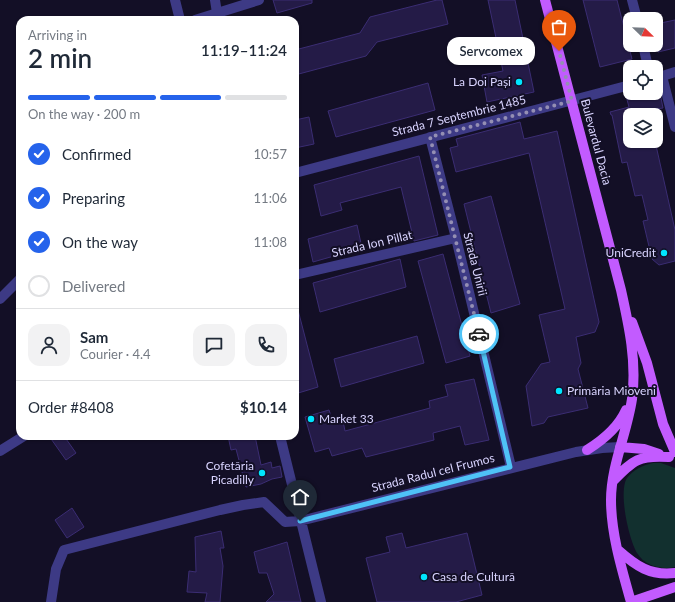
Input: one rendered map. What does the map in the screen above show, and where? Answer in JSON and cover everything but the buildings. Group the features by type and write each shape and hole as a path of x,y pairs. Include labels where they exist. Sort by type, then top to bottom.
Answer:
{"main road":[{"name":"Bulevardul Dacia","path":"545,0 621,290 634,364 632,400 620,447 613,481 611,500 618,550 631,602"},
{"name":"Bulevardul Dacia","path":"621,290 647,363 673,456"},
{"path":"586,450 601,441 614,429 632,400"},
{"path":"620,447 644,449 673,456"},
{"path":"613,481 629,464 641,458 673,456"},
{"path":"618,550 637,566 653,573 675,573"},
{"path":"631,602 675,587"}],"street":[{"path":"175,0 179,16"},
{"path":"215,0 217,13"},
{"path":"208,16 246,2 259,0"},
{"path":"632,0 635,12"},
{"path":"663,76 675,72"},
{"name":"Strada 7 Septembrie 1485","path":"299,172 623,87"},
{"path":"663,90 675,127"},
{"name":"Strada Unirii","path":"430,137 456,238 510,467"},
{"name":"Strada Ion Pillat","path":"299,274 456,238"},
{"path":"0,299 16,283"},
{"path":"0,451 18,440"},
{"path":"281,440 321,602"},
{"name":"Strada Radul cel Frumos","path":"300,521 510,467 586,450 620,447"},
{"path":"51,602 56,569 64,550 163,524 243,505 264,502 285,522 300,521"}],"green space":[{"path":"653,463 661,463 675,468 675,567 670,568 649,564 637,553 628,527 624,504 627,478 638,468"}],"way so far":[{"path":"479,334 430,137 572,101 559,51"}],"place":[{"name":"Servcomex","path":"559,51"},
{"name":"La Doi Pași","path":"519,82"},
{"name":"UniCredit","path":"664,253"},
{"name":"Primăria Mioveni","path":"559,391"},
{"name":"Market 33","path":"311,419"},
{"name":"Cofetăria Picadilly","path":"262,473"},
{"name":"Casa de Cultură","path":"424,577"}],"route":[{"path":"300,521 510,467 479,334"}]}
